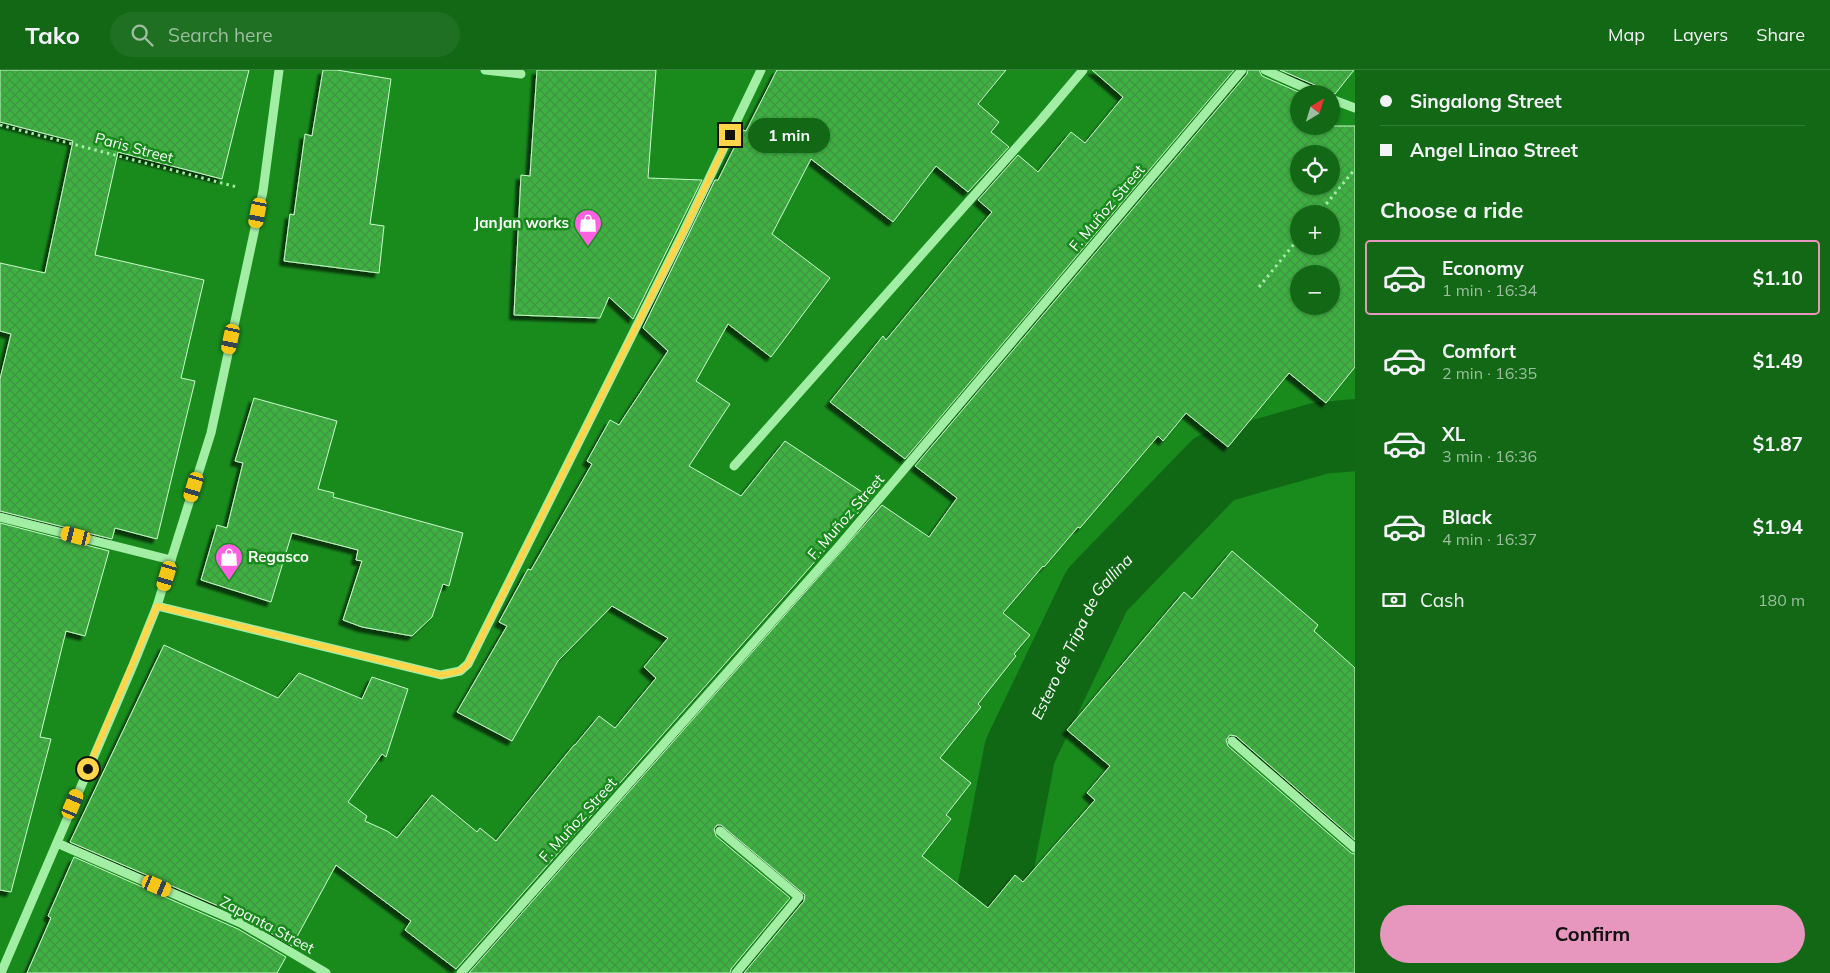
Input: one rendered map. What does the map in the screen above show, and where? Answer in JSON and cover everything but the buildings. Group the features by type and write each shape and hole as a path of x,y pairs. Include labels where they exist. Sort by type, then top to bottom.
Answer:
{"street":[{"path":"1,973 157,606 172,560 211,433 263,191 280,70"},
{"path":"485,70 521,74"},
{"path":"157,606 441,675 460,671 468,664 679,242 761,70"},
{"path":"734,466 1083,70"},
{"name":"F. Muñoz Street","path":"461,973 840,545 1242,70"},
{"path":"1264,70 1298,85"},
{"path":"1340,102 1355,108"},
{"path":"0,516 172,560"},
{"path":"1232,741 1355,848"},
{"path":"720,831 798,895 798,899 736,973"},
{"name":"Zapanta Street","path":"57,843 241,923 326,973"}],"path":[{"name":"Paris Street","path":"0,125 236,187 263,191"},
{"path":"1325,205 1355,169"},
{"path":"1259,286 1290,249"}],"waterway":[{"name":"Estero de Tripa de Gallina","path":"963,973 989,912 1020,751 1097,590 1215,468 1321,438 1355,435"}],"place":[{"name":"JanJan works","path":"588,247"},
{"name":"Regasco","path":"229,581"}],"route":[{"path":"88,769 157,606 441,675 460,671 468,664 730,135"}]}
